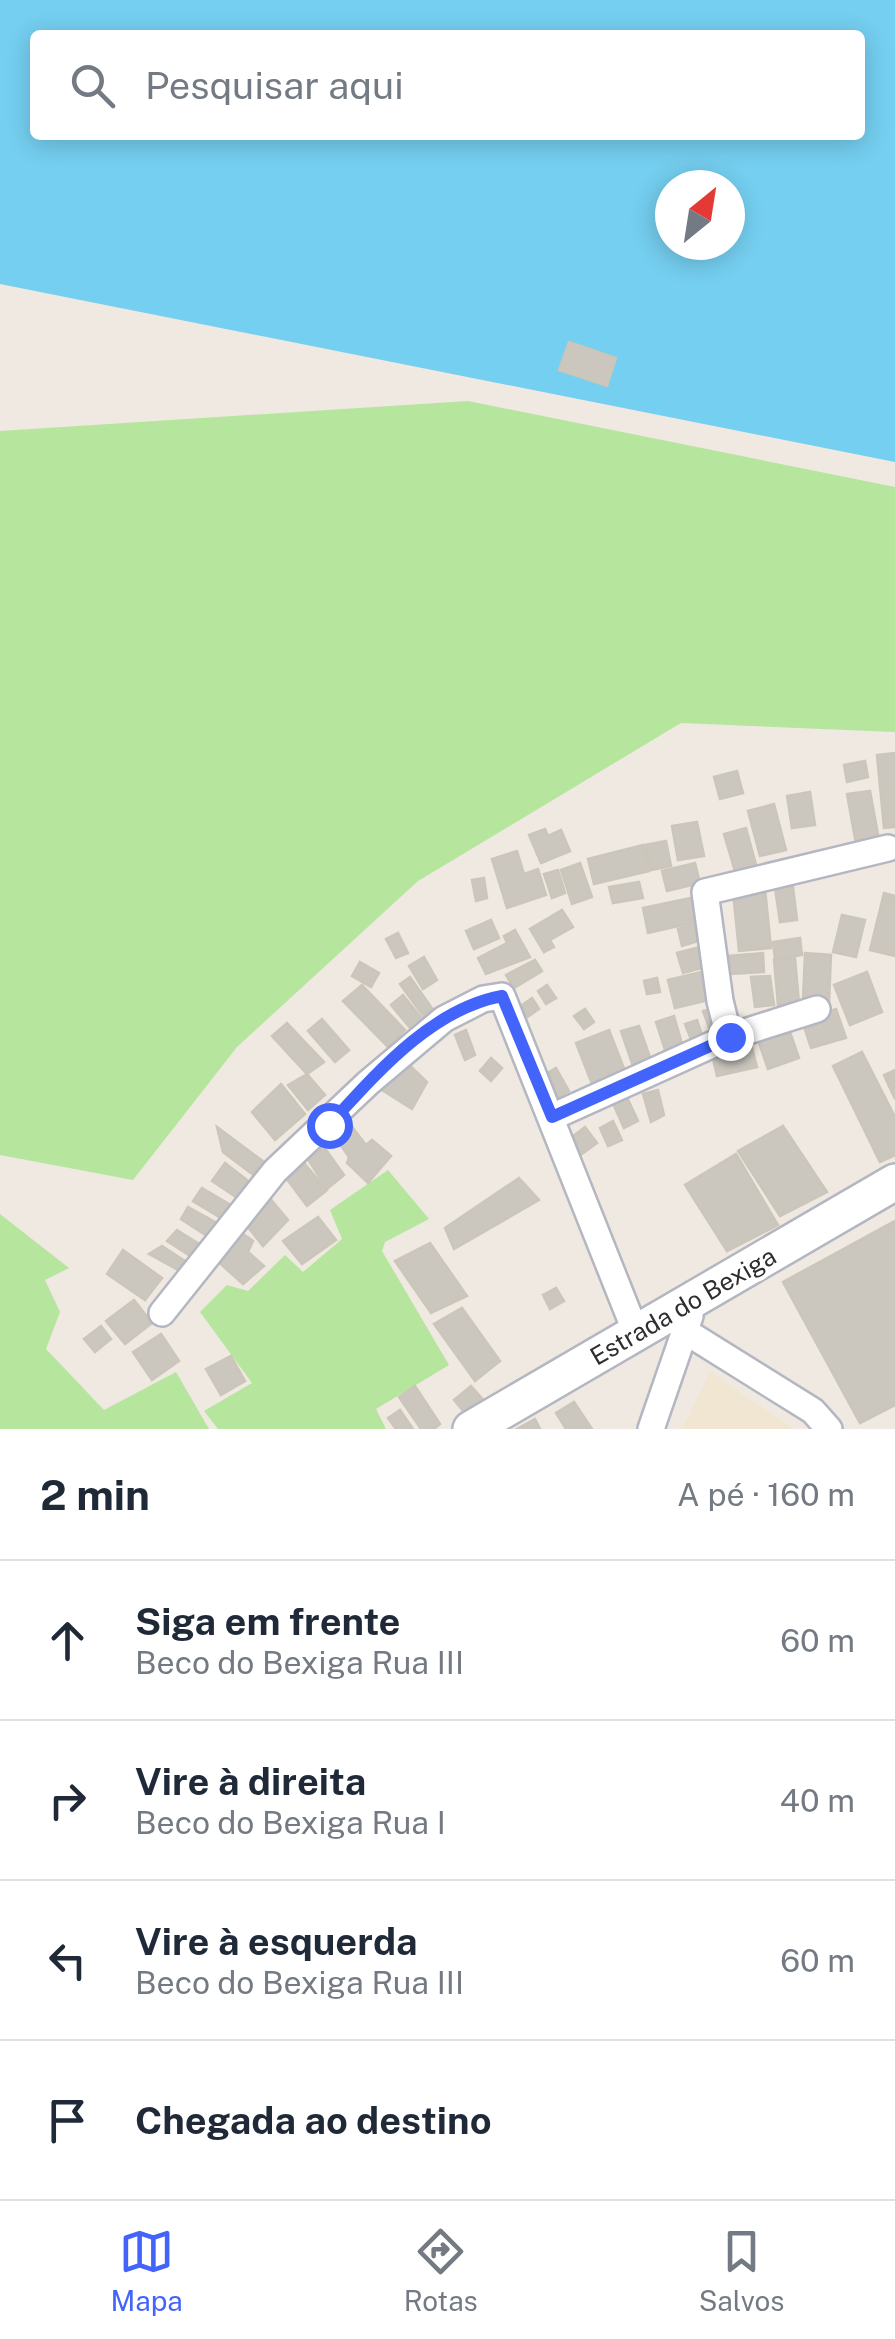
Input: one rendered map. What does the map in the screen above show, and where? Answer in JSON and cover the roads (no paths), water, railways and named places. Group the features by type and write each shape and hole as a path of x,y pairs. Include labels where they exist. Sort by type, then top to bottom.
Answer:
{"street":[{"path":"730,1037 720,1001 705,892 888,848"},
{"path":"162,1314 276,1171 329,1125 368,1083 444,1019 483,999 502,996 636,1333"},
{"path":"552,1117 730,1037 817,1009"},
{"name":"Estrada do Bexiga","path":"471,1429 636,1333 690,1318 895,1182"},
{"path":"651,1429 690,1318 812,1411 829,1429"}],"water":[{"path":"0,0 895,0 895,462 0,284"}]}
